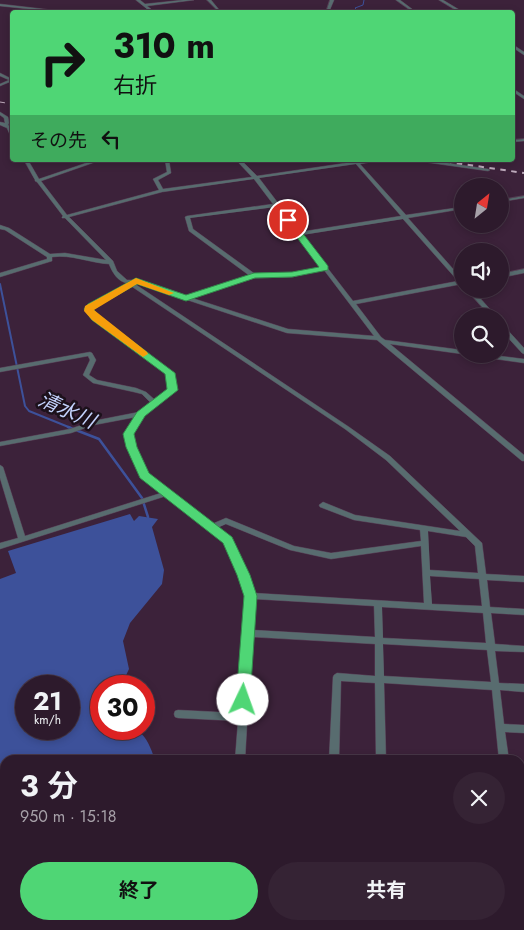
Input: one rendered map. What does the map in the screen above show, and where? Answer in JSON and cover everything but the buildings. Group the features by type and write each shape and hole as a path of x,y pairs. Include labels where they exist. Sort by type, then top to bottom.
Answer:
{"street":[{"path":"138,0 149,10"},
{"path":"144,6 192,0"},
{"path":"209,0 218,10"},
{"path":"398,0 411,10"},
{"path":"441,0 458,10"},
{"path":"0,6 41,10"},
{"path":"522,49 524,54"},
{"path":"0,113 6,117 8,123 6,125"},
{"path":"0,123 6,125 10,129"},
{"path":"27,162 37,181 64,217 111,262 115,272 126,282 186,298 287,331 382,340 454,351"},
{"path":"37,181 93,162"},
{"path":"162,191 155,179 169,173 167,162"},
{"path":"240,162 255,177 351,303 382,340 524,459"},
{"path":"64,217 162,191 356,162 454,273"},
{"path":"431,162 488,170"},
{"path":"509,200 524,198"},
{"path":"254,276 192,230 187,217 277,205"},
{"path":"299,234 454,209"},
{"path":"0,227 8,229 49,256 56,254 71,255 102,263 111,262"},
{"path":"0,275 50,260 49,256"},
{"path":"186,298 254,276 292,275 325,268"},
{"path":"509,274 524,271"},
{"path":"134,283 88,309 96,318 170,373 172,390 141,414 128,434 131,447 144,476 228,540 250,596 240,755"},
{"path":"134,283 388,458 479,545 503,755"},
{"path":"351,303 454,284"},
{"path":"477,298 486,308"},
{"path":"509,335 524,352"},
{"path":"0,370 90,354 93,360 86,375 89,379 144,393 154,403"},
{"path":"509,358 524,360"},
{"path":"0,444 71,431 93,423 141,414"},
{"path":"0,467 22,539"},
{"path":"0,546 166,494"},
{"path":"324,505 354,517 469,536"},
{"path":"211,527 226,520 293,548 331,556 424,542"},
{"path":"424,529 428,607"},
{"path":"427,573 524,579"},
{"path":"250,596 378,605 524,612"},
{"path":"378,605 381,755"},
{"path":"247,633 524,649"},
{"path":"334,755 337,677 524,688"},
{"path":"178,714 242,717"},
{"path":"500,728 524,730"}],"water":[{"path":"130,514 134,521 139,516 158,519 152,527 164,570 162,584 130,623 123,641 129,669 126,675 90,675 90,740 146,740 153,755 0,755 0,579 16,573 8,551"}],"waterway":[{"path":"357,10 355,8 363,5 364,0"},
{"name":"清水川","path":"0,284 25,406 29,411 71,428"},
{"name":"清水川","path":"68,427 99,439 142,498 148,517"}],"railway":[{"path":"0,102 10,104"},
{"path":"449,162 524,173"}],"slow traffic":[{"path":"143,354 113,329 96,318 89,311 89,308 120,292 136,281 169,293"}],"route":[{"path":"243,700 250,596 228,540 144,476 131,447 128,434 141,414 172,390 170,373 96,318 88,309 136,281 186,298 254,276 292,275 325,268 288,220"}]}
